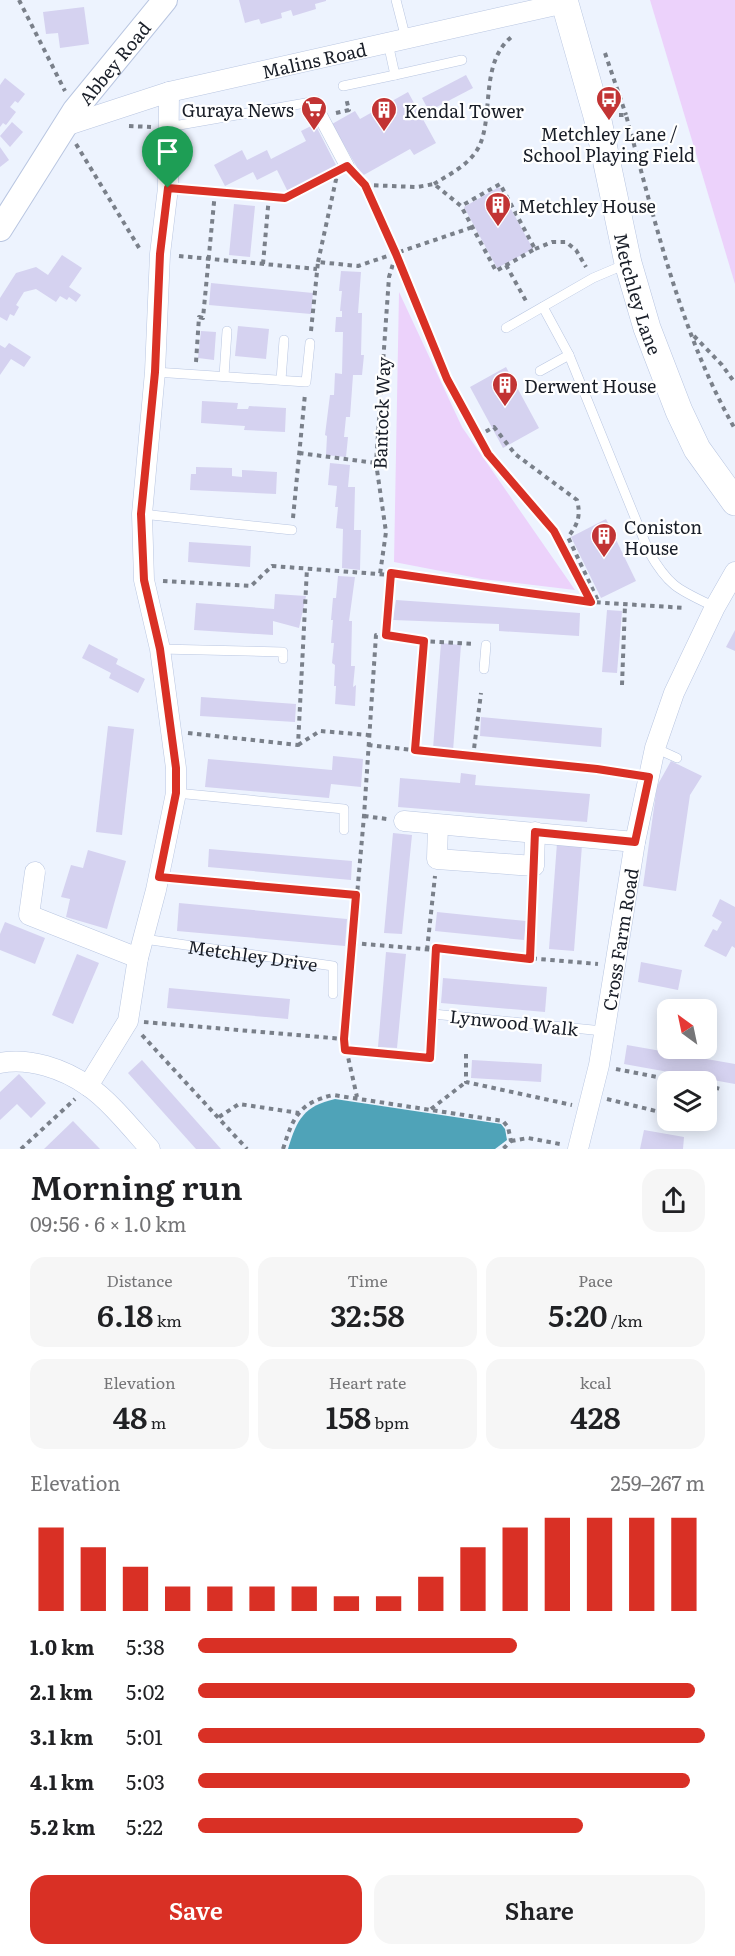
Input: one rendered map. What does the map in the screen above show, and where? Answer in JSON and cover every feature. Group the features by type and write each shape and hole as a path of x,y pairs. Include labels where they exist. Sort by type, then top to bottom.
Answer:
{"main road":[{"name":"Metchley Lane","path":"565,2 597,116 628,263 647,328 679,411 697,449 735,502"}],"street":[{"name":"Abbey Road","path":"0,229 70,118 165,0"},
{"name":"Malins Road","path":"70,118 169,92 565,2"},
{"path":"88,1086 128,1021 141,948 159,877 176,793 176,768 160,649 144,580 141,514 155,372 160,254 168,188 169,92"},
{"path":"321,117 347,166"},
{"name":"Cross Farm Road","path":"579,1149 599,1065 635,842 655,748 674,693 715,607 735,572"},
{"path":"404,821 635,842"},
{"path":"438,825 437,859 534,866 535,832"},
{"path":"35,872 29,915 141,948"},
{"path":"0,1063 15,1060 47,1066 88,1086 117,1112 150,1149"}],"lane":[{"path":"395,75 396,0"},
{"path":"343,86 462,60"},
{"path":"168,127 317,101"},
{"path":"506,328 593,278 628,263"},
{"path":"543,307 569,355 649,552 660,571 672,585 715,607"},
{"path":"224,376 227,331"},
{"path":"280,380 284,340"},
{"path":"155,372 306,382 310,344"},
{"path":"540,371 569,355"},
{"path":"141,514 292,530"},
{"path":"484,669 486,645"},
{"path":"160,649 283,652 283,659"},
{"path":"655,748 677,758"},
{"path":"176,793 344,809 344,830"},
{"name":"Metchley Drive","path":"141,948 333,966 333,994"},
{"name":"Lynwood Walk","path":"430,1058 433,1014 603,1030"}],"path":[{"path":"19,0 70,118 159,279"},
{"path":"365,185 417,187 434,184 461,167 476,152 483,133 489,81 495,64 509,39 518,32"},
{"path":"604,50 692,334 723,407 735,429"},
{"path":"321,117 349,110 343,86"},
{"path":"597,116 626,115"},
{"path":"347,166 365,185 447,379 488,454 554,531 591,602"},
{"path":"168,188 285,198 338,171 318,262 310,344"},
{"path":"434,184 461,206 496,271 535,249 552,242 566,242 576,250 593,278"},
{"path":"461,206 500,184 535,249"},
{"path":"195,374 199,317 202,318 215,192"},
{"path":"263,264 269,196"},
{"path":"318,262 358,266 473,227"},
{"path":"160,254 317,269"},
{"name":"Bantock Way","path":"380,574 386,532 376,463 389,277 396,254"},
{"path":"506,265 533,312"},
{"path":"692,334 722,365 735,383"},
{"path":"292,530 306,382"},
{"path":"478,436 494,427 515,454 577,500 580,511 578,524 568,537 599,603"},
{"path":"299,453 376,463"},
{"path":"144,580 251,586 272,566 391,575 391,573 599,603 672,609 715,607"},
{"path":"298,745 307,568"},
{"path":"386,635 391,575"},
{"path":"622,685 625,605"},
{"path":"357,1097 344,1039 364,816 376,634 424,641 486,645"},
{"path":"415,750 424,641"},
{"path":"473,757 482,693"},
{"path":"171,732 298,745 320,731 368,735"},
{"path":"368,745 597,769 649,777"},
{"path":"427,950 437,859"},
{"path":"530,959 534,866"},
{"path":"159,877 356,895"},
{"path":"353,943 427,950 436,948 530,959 614,965"},
{"path":"433,1014 436,948"},
{"path":"128,1021 344,1039"},
{"path":"128,1021 247,1149"},
{"path":"345,1050 430,1058"},
{"path":"466,1054 466,1082"},
{"path":"621,1070 657,1077"},
{"path":"431,1109 466,1082 657,1112"},
{"path":"717,1088 721,1089"},
{"path":"283,1149 299,1113 307,1104 333,1095 503,1121 508,1127 511,1141"},
{"path":"219,1117 239,1104 299,1113"},
{"path":"21,1149 61,1114"},
{"path":"503,1149 511,1141 528,1138 579,1149"}],"shaded area":[{"path":"650,0 735,0 735,284"},
{"path":"399,292 462,427 575,590 482,579 394,562"}],"water":[{"path":"335,1099 501,1124 505,1129 507,1140 495,1149 288,1149 303,1115 324,1102"}],"building":[{"path":"239,0 326,1 315,4 316,9 293,16 291,10 281,13 282,18 261,24 259,19 245,23"},
{"path":"84,7 89,44 60,48 58,33 46,34 43,12"},
{"path":"466,75 473,88 429,111 422,98"},
{"path":"5,78 25,94 18,103 15,101 10,107 16,112 6,125 3,123 0,127 0,85"},
{"name":"Kendal Tower","path":"408,92 436,143 414,155 410,149 362,176 332,124 355,111 360,119"},
{"path":"12,122 23,132 10,147 0,136"},
{"path":"315,124 337,167 288,192 277,170 257,180 253,172 225,186 214,165 242,150 247,160 267,150 271,159 306,141 301,131"},
{"path":"0,147 9,160 0,167"},
{"name":"Metchley House","path":"499,187 533,249 497,268 464,207"},
{"path":"234,204 255,206 250,257 229,255"},
{"path":"62,255 82,268 69,287 81,295 76,302 69,297 67,300 60,296 56,302 36,289 24,292 16,305 19,307 14,316 10,314 7,321 0,317 0,298 16,273 36,267 48,275"},
{"path":"341,271 361,272 358,313 362,313 361,355 364,355 362,375 353,375 350,417 346,417 344,437 348,437 346,457 326,455 327,436 325,435 330,395 334,395 335,373 342,374 343,332 335,332 336,317 342,317 342,311 340,311 342,291 339,291"},
{"path":"211,283 313,293 311,314 209,305"},
{"path":"238,326 269,329 266,359 235,356"},
{"path":"201,331 216,332 214,360 198,358"},
{"path":"9,343 31,357 24,367 11,359 0,375 0,345 5,348"},
{"name":"Derwent House","path":"506,367 539,428 503,448 470,387"},
{"path":"202,401 238,403 237,409 248,409 249,406 286,408 285,432 244,430 245,426 201,423"},
{"path":"330,463 350,465 348,487 355,487 354,530 361,530 360,570 342,568 343,529 336,528 337,486 328,485"},
{"path":"196,467 232,468 232,476 242,477 242,470 277,472 276,494 190,490 191,474 196,474"},
{"name":"Coniston House","path":"606,519 636,581 601,598 571,537"},
{"path":"189,542 251,546 250,567 188,562"},
{"path":"338,576 355,577 349,621 352,621 351,666 355,666 353,687 356,685 355,706 335,704 335,665 332,663 334,643 331,643 333,620 331,620"},
{"path":"275,594 306,596 299,628 273,621 273,635 194,630 196,603 274,609"},
{"path":"396,600 580,613 579,636 499,631 499,624 393,620"},
{"path":"607,610 622,611 617,673 602,672"},
{"path":"735,630 735,651 726,647"},
{"path":"441,643 461,645 453,751 433,749"},
{"path":"89,644 118,659 116,664 145,679 138,693 109,678 111,673 82,658"},
{"path":"201,697 296,704 295,722 200,716"},
{"path":"481,717 602,728 601,747 480,736"},
{"path":"108,726 134,729 122,835 96,832"},
{"path":"333,756 363,759 361,787 331,784 329,798 205,787 208,759 332,770"},
{"path":"671,761 702,776 690,795 676,891 643,886 657,786"},
{"path":"461,773 476,775 475,785 590,794 587,822 398,807 400,778 460,783"},
{"path":"393,833 412,835 402,934 384,933"},
{"path":"557,843 582,845 574,951 549,949"},
{"path":"209,849 352,861 351,880 208,867"},
{"path":"88,850 126,861 107,929 66,917 70,899 61,897 71,865 83,868"},
{"path":"720,899 735,907 735,948 732,946 726,957 704,946 713,929 717,931 722,922 712,916"},
{"path":"179,903 347,919 345,946 177,931"},
{"path":"437,912 526,921 524,940 435,931"},
{"path":"5,922 45,938 35,964 0,950 0,934"},
{"path":"386,952 406,954 397,1048 378,1047"},
{"path":"77,954 99,963 73,1024 52,1015"},
{"path":"641,962 682,970 678,990 638,982"},
{"path":"443,978 547,987 545,1012 441,1003"},
{"path":"169,988 290,999 288,1019 167,1008"},
{"path":"627,1045 657,1050 657,1059 707,1059 735,1064 735,1084 717,1081 717,1071 663,1071 624,1064"},
{"path":"142,1060 221,1149 196,1149 128,1073"},
{"path":"472,1060 542,1064 541,1082 471,1078"},
{"path":"19,1074 46,1103 31,1118 17,1104 0,1120 0,1092"},
{"path":"73,1121 100,1149 44,1149"},
{"path":"644,1130 684,1137 683,1149 640,1149"}],"place":[{"name":"Metchley Lane / School Playing Field","path":"609,122"},
{"name":"Guraya News","path":"314,132"},
{"name":"Kendal Tower","path":"384,133"},
{"name":"Metchley House","path":"498,228"},
{"name":"Derwent House","path":"505,408"},
{"name":"Coniston House","path":"604,559"}],"route":[{"path":"347,166 365,185 447,379 488,454 554,531 591,602 391,573 386,635 424,641 415,750 597,769 649,777 635,842 535,832 530,959 436,948 430,1058 345,1050 356,895 159,877 176,793 176,768 160,649 144,580 141,514 155,372 160,254 168,188 285,198 347,166"}]}
